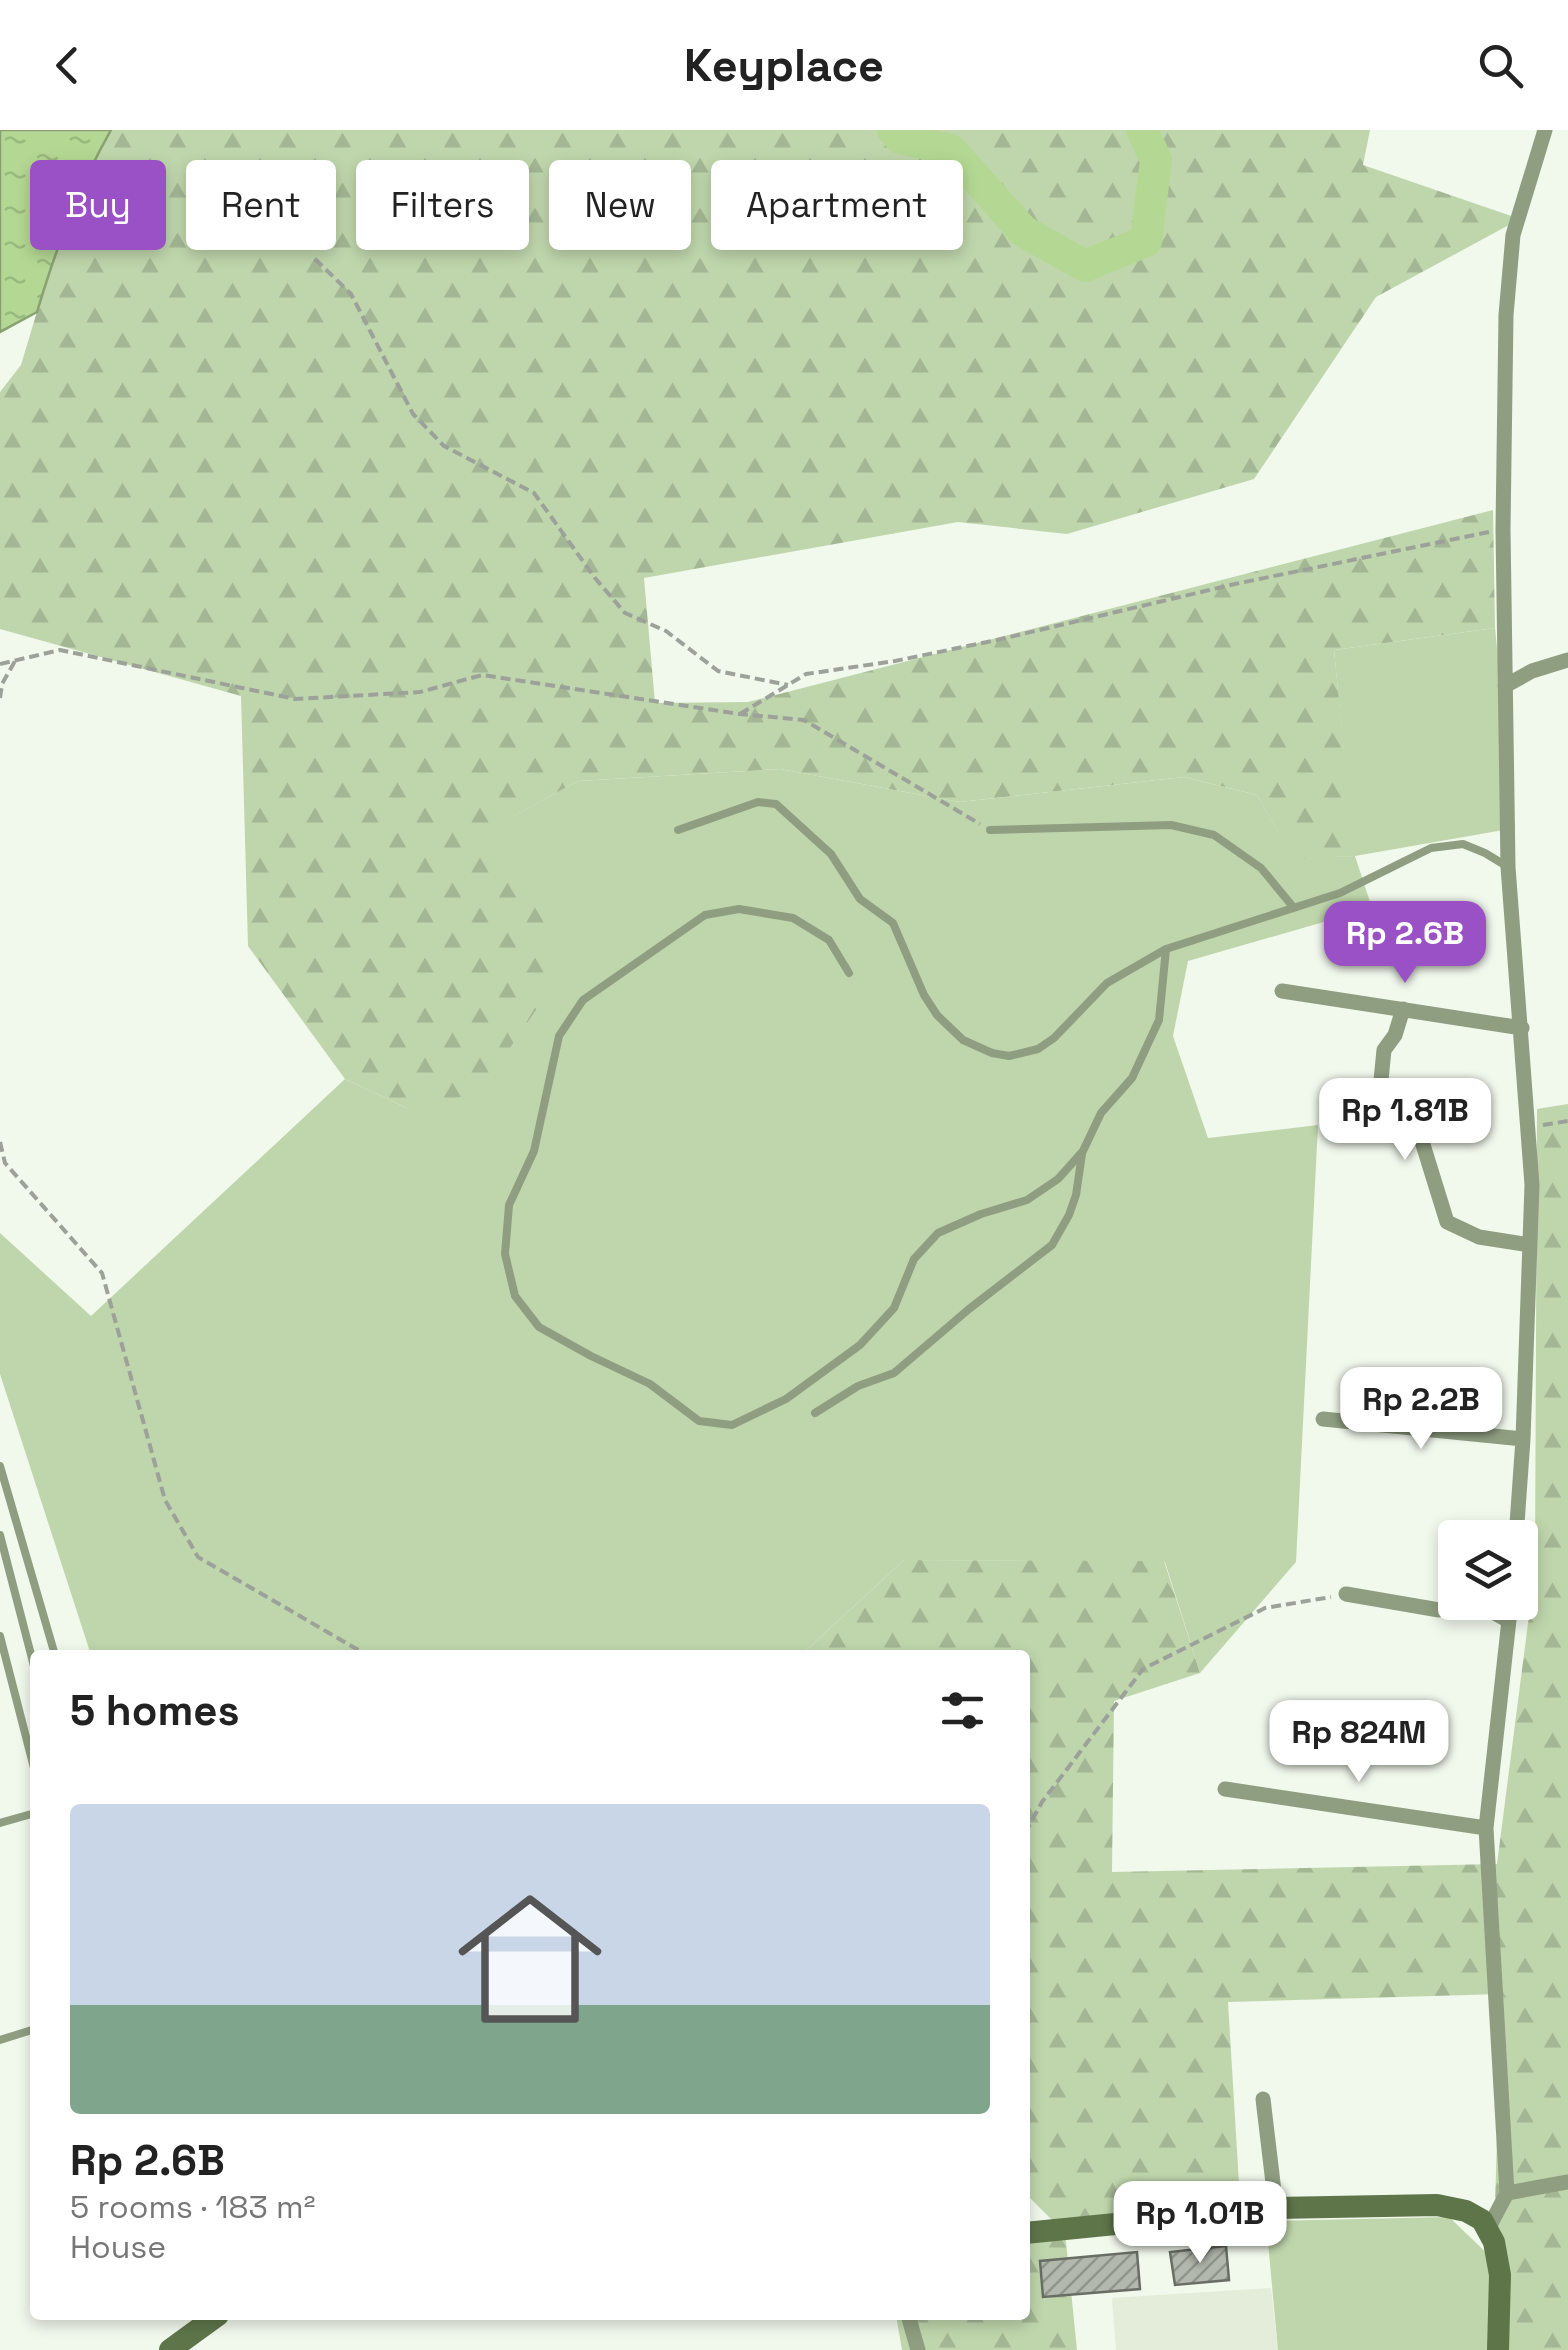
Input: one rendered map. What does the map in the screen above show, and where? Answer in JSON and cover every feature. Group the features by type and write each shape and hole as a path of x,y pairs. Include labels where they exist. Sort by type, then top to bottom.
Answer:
{"main road":[{"path":"1030,2233 1276,2208 1437,2205 1466,2211 1482,2220 1494,2242 1500,2275 1498,2350"},
{"path":"170,2350 211,2320"}],"street":[{"path":"1517,1520 1532,1185 1508,867 1503,529 1506,315 1513,235 1545,130"},
{"path":"1506,686 1532,671 1568,660"},
{"path":"1282,991 1522,1028"},
{"path":"1403,1009 1384,1050 1380,1080 1416,1122 1447,1222 1479,1237 1530,1244"},
{"path":"1323,1420 1523,1439"},
{"path":"1346,1594 1438,1610"},
{"path":"1488,2229 1507,2193 1486,1828 1509,1620"},
{"path":"1225,1789 1486,1828"},
{"path":"1263,2099 1276,2208"},
{"path":"1507,2193 1568,2182"},
{"path":"909,2320 918,2350"}],"lane":[{"path":"678,830 758,802 776,804 831,854 860,899 893,924 937,1015 964,1040 1009,1056 1038,1049 1054,1038 1107,983 1166,949 1340,893 1431,848 1463,844 1508,867"},
{"path":"990,830 1171,825 1214,835 1261,868 1294,908"},
{"path":"849,973 830,940 793,918 739,908 705,915 583,1000 559,1036 534,1150 509,1205 505,1254 515,1296 539,1327 650,1384 699,1421 732,1425 786,1399 860,1345 894,1308 914,1259 938,1233 1026,1200 1058,1179 1082,1151 1101,1113 1132,1078 1159,1020 1166,949"},
{"path":"814,1413 858,1386 894,1374 1052,1245 1076,1195 1082,1151"},
{"path":"0,1466 54,1650"},
{"path":"0,1535 30,1651"},
{"path":"0,1636 30,1753"},
{"path":"0,1823 30,1814"},
{"path":"0,2040 30,2031"}],"path":[{"path":"315,259 351,294 413,414 444,446 534,493 625,613 666,631 718,671 788,685"},
{"path":"740,714 806,674 896,661 1235,584 1503,529"},
{"path":"0,664 60,650 295,699 420,692 482,675 804,720 990,830"},
{"path":"0,698 2,684 16,661"},
{"path":"1528,1127 1568,1120"},
{"path":"0,1142 5,1163 102,1273 165,1500 198,1557 358,1650"},
{"path":"1030,1824 1042,1802 1143,1669 1266,1608 1346,1594"}],"shaded area":[{"path":"1271,2288 1278,2350 1116,2350 1112,2298"}],"green space":[{"path":"111,130 1370,130 1363,165 1520,219 1376,297 1254,479 1067,534 958,522 644,578 655,703 748,702 1493,510 1495,628 1334,650 1355,856 1293,859 1257,795 1184,777 960,802 780,769 578,781 472,839 553,923 549,991 479,1093 407,1108 345,1079 248,946 241,696 0,629 0,392 21,365 56,250 166,250 166,160 94,160"},
{"path":"1495,628 1515,828 1355,856 1372,908 1188,961 1173,1036 1208,1138 1318,1125 1296,1562 1200,1673 1165,1562 904,1560 806,1650 89,1650 0,1374 0,1233 91,1316 345,1079 407,1108 471,839 578,781 780,769 960,802 1184,777 1257,795 1293,858 1354,856 1334,650"},
{"path":"1568,1104 1568,2350 1491,2350 1501,1994 1228,2002 1241,2217 1065,2232 1077,2350 902,2350 897,2320 1030,2320 1030,2236 1063,2231 1030,2198 1030,1650 806,1650 904,1560 1164,1561 1200,1673 1114,1701 1112,1872 1497,1864 1528,1620 1538,1620 1537,1109"},
{"path":"1449,2217 1493,2259 1490,2350 1278,2350 1266,2221"}],"water":[{"path":"0,130 111,130 95,160 30,160 30,250 58,250 37,312 0,332"}],"building":[{"path":"1226,2246 1229,2280 1175,2285 1170,2252"},
{"path":"1137,2252 1140,2289 1043,2297 1040,2261"}],"waterway":[{"path":"893,130 900,138 951,150 1023,231 1085,266 1146,241 1156,160 1142,130"}]}
